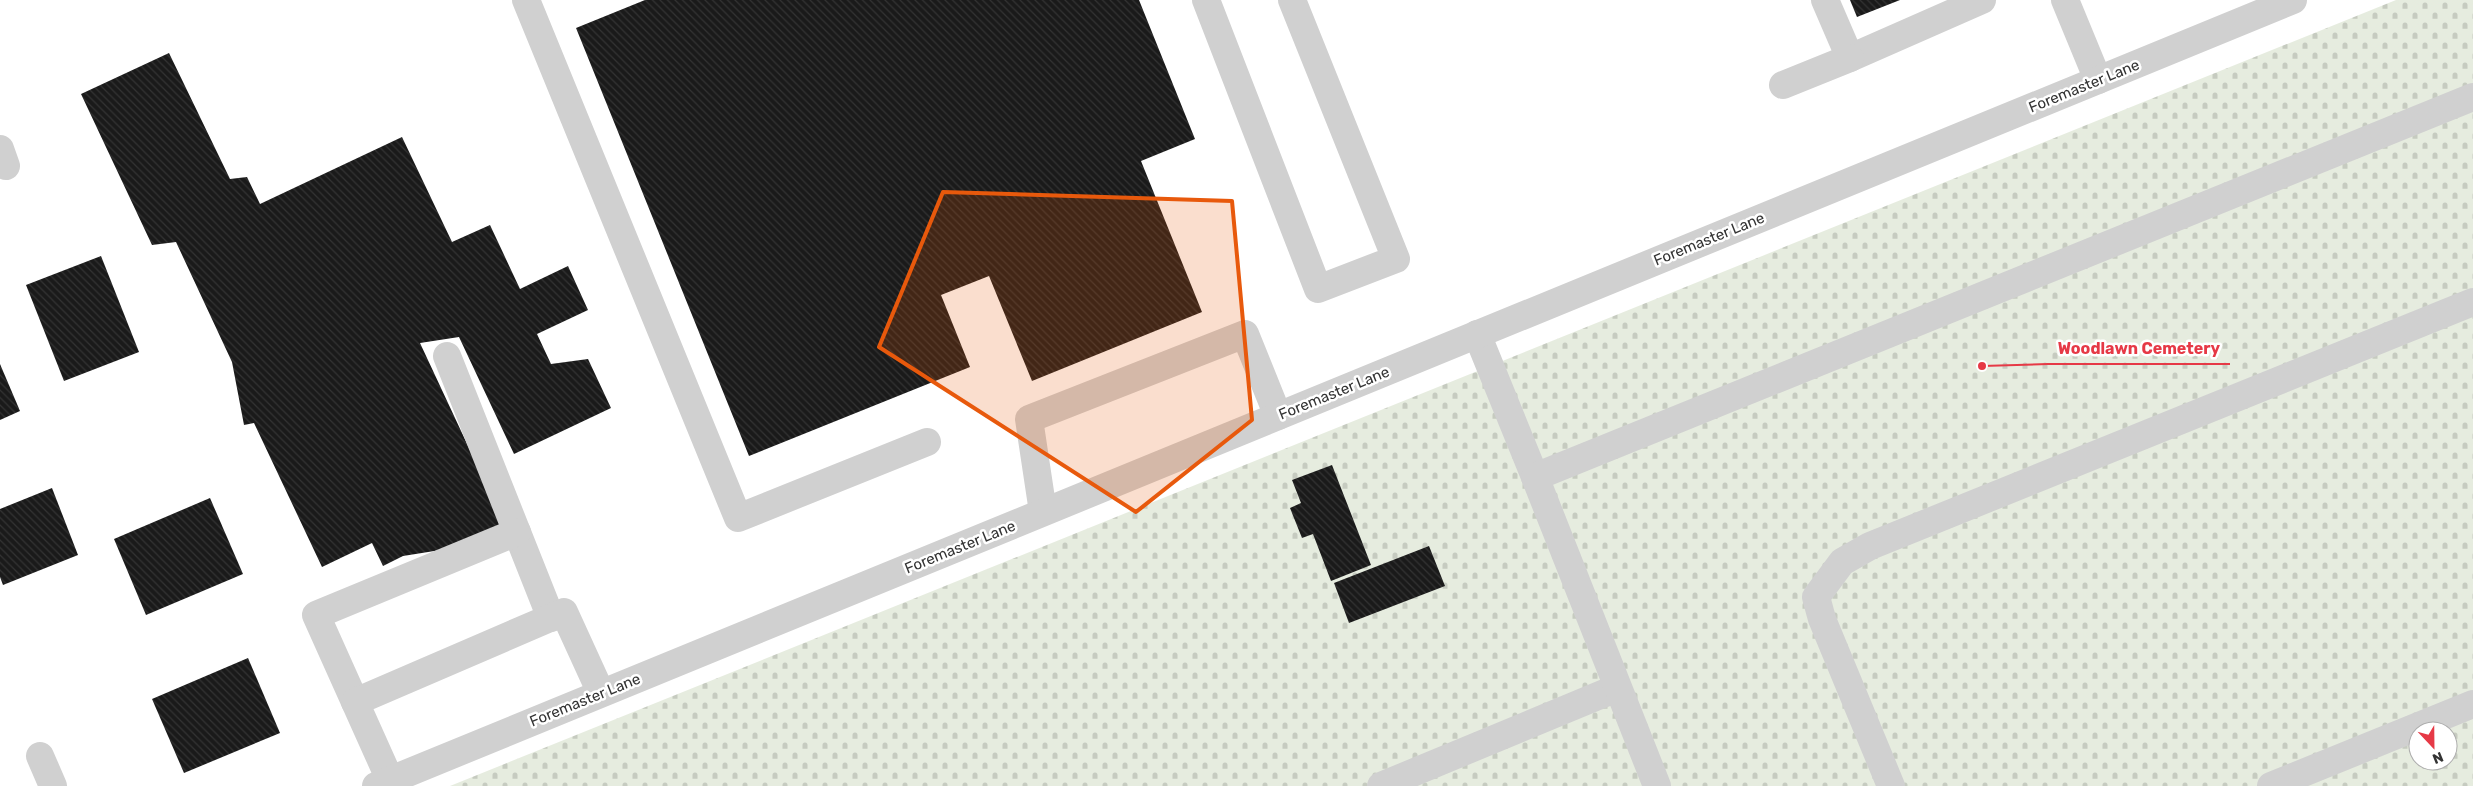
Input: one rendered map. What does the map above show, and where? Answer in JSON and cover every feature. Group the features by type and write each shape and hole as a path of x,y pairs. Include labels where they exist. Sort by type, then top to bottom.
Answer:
{"street":[{"path":"526,0 738,518 927,442"},
{"path":"1206,0 1318,289 1396,258 1292,0"},
{"path":"1825,0 1850,58"},
{"path":"1783,85 1982,0"},
{"path":"2065,0 2098,80"},
{"name":"Foremaster Lane","path":"398,781 601,694 2293,0"},
{"path":"1535,477 2473,97"},
{"path":"1891,786 1822,619 1816,597 1842,562 1870,546 2473,302"},
{"path":"1043,512 1029,419 1245,334 1278,416"},
{"path":"1478,334 1657,786"},
{"path":"447,356 551,618"},
{"path":"398,781 355,702 316,616 517,532"},
{"path":"355,702 564,612 601,694"},
{"path":"1381,786 1617,688"},
{"path":"2271,786 2473,704"},
{"path":"40,756 53,786"}],"highlighted area":[{"path":"943,192 1232,201 1252,420 1136,512 879,347"}],"green space":[{"path":"2396,0 2473,0 2473,786 450,786"}],"building":[{"path":"645,0 1139,0 1195,139 1141,161 1202,312 1032,381 989,276 941,295 970,367 749,456 576,28"},
{"path":"1850,0 1900,0 1857,17"},
{"path":"169,53 230,179 247,177 260,204 402,137 452,242 490,225 520,289 568,266 588,310 537,334 551,364 588,359 611,408 514,454 459,337 420,343 504,523 447,549 403,556 383,566 372,543 322,567 254,423 244,425 232,362 176,242 152,245 81,94"},
{"path":"101,256 139,352 64,381 26,285"},
{"path":"0,364 20,411 0,420"},
{"path":"1332,465 1371,565 1331,581 1313,534 1302,538 1290,508 1301,503 1292,480"},
{"path":"52,488 78,555 3,585 0,577 0,509"},
{"path":"210,498 243,574 146,615 114,539"},
{"path":"1429,546 1445,586 1349,623 1334,583"},
{"path":"248,658 280,733 184,773 152,699"}],"place":[{"name":"Woodlawn Cemetery","path":"1982,366"}]}
